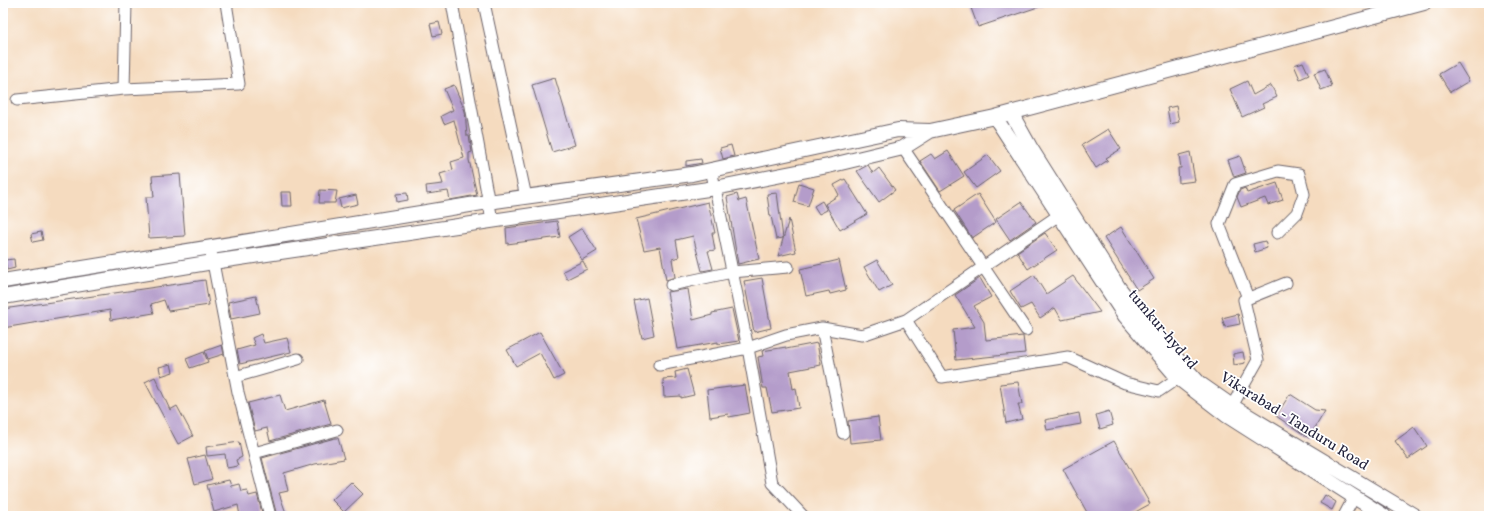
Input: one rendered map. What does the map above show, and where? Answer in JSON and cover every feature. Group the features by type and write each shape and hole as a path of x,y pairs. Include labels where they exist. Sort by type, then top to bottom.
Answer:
{"main road":[{"path":"3,281 488,202 692,174 898,130 930,131 1011,113 1424,3"},
{"name":"Vikarabad - Tanduru Road","path":"1011,113 1030,147 1119,288 1152,331 1199,383 1232,406 1415,516"},
{"name":"tumkur-hyd rd","path":"995,117 1125,316 1178,378 1226,415 1384,516"},
{"path":"3,297 212,262 715,188 828,166 903,148 930,131"},
{"path":"1337,486 1346,474"}],"street":[{"path":"124,89 126,3"},
{"path":"17,100 124,89 239,84 226,3"},
{"path":"452,3 492,220"},
{"path":"484,3 526,197"},
{"path":"903,148 1026,330"},
{"path":"711,169 748,348 772,483 803,516"},
{"path":"1248,298 1219,224 1235,184 1278,171 1299,174 1304,194 1297,213 1277,234"},
{"path":"659,365 748,348 786,335 822,328 862,336 906,320 1059,215"},
{"path":"210,247 235,377 270,516"},
{"path":"671,285 732,272 788,267"},
{"path":"1232,406 1258,360 1244,300 1286,283"},
{"path":"906,320 942,378 1068,357 1125,383 1159,391 1178,378"},
{"path":"822,328 843,433"},
{"path":"235,377 298,359"},
{"path":"254,453 337,430"},
{"path":"1344,516 1354,497"}],"building":[{"path":"975,3 1044,3 1044,5 978,27 971,8 976,6"},
{"path":"439,22 442,34 433,36 430,24"},
{"path":"1303,62 1309,75 1300,79 1294,65"},
{"path":"1458,63 1469,81 1450,92 1439,74"},
{"path":"1325,69 1332,86 1321,90 1314,73"},
{"path":"555,78 575,145 552,152 532,85"},
{"path":"1247,81 1253,95 1271,85 1277,97 1262,104 1264,107 1242,117 1230,89"},
{"path":"454,85 465,111 467,136 469,136 472,152 469,153 469,160 477,195 450,200 448,191 427,194 426,186 443,184 440,174 453,170 451,162 464,158 454,120 444,124 441,116 453,110 444,89"},
{"path":"1176,106 1179,122 1170,124 1167,108"},
{"path":"1108,129 1121,149 1106,158 1108,160 1096,168 1082,145"},
{"path":"731,145 734,156 723,159 720,148"},
{"path":"948,151 964,176 940,191 920,161 931,154 935,159"},
{"path":"1190,152 1195,181 1179,183 1178,168 1181,168 1179,155"},
{"path":"988,155 1000,171 976,188 964,172"},
{"path":"1240,156 1246,173 1234,177 1228,160"},
{"path":"701,159 702,163 686,166 686,161"},
{"path":"868,165 873,173 879,168 895,190 879,202 857,171"},
{"path":"180,174 185,236 149,238 146,197 154,197 152,176"},
{"path":"845,179 867,214 840,230 825,204 839,195 834,185"},
{"path":"799,183 814,188 808,206 794,202"},
{"path":"1277,183 1283,200 1268,205 1265,198 1241,207 1237,197 1240,190 1245,188 1247,193"},
{"path":"320,190 337,191 335,203 319,203"},
{"path":"281,192 291,192 292,206 282,206"},
{"path":"407,193 408,200 397,202 396,194"},
{"path":"777,193 783,238 776,239 770,216 767,194"},
{"path":"737,194 739,201 746,199 759,259 738,264 727,197"},
{"path":"978,194 996,222 972,238 954,210"},
{"path":"356,195 358,204 341,208 339,199"},
{"path":"822,201 827,210 819,214 814,206"},
{"path":"708,202 715,233 712,233 715,250 708,251 713,269 702,271 693,236 676,240 679,257 672,259 675,277 666,280 660,247 644,250 636,219"},
{"path":"1021,202 1036,222 1010,240 996,219"},
{"path":"789,219 796,252 778,256"},
{"path":"557,221 560,237 507,244 506,228"},
{"path":"1121,227 1154,279 1137,290 1104,238"},
{"path":"582,228 597,251 582,260 568,237"},
{"path":"41,232 43,240 33,242 31,234"},
{"path":"1045,233 1057,250 1028,269 1017,252"},
{"path":"1265,241 1267,248 1255,252 1253,244"},
{"path":"14,259 15,268 7,270 5,260"},
{"path":"839,260 846,290 830,294 829,291 806,296 800,269"},
{"path":"877,260 892,285 879,292 864,267"},
{"path":"583,261 587,269 567,279 563,271"},
{"path":"1034,275 1046,294 1073,276 1100,312 1062,320 1055,308 1040,318 1031,304 1021,309 1010,291"},
{"path":"762,278 771,328 754,332 744,281"},
{"path":"980,278 991,297 974,306 984,322 986,340 1023,336 1025,353 956,360 953,330 975,327 955,295"},
{"path":"205,280 209,305 168,311 164,300 151,304 154,313 111,320 110,310 3,328 3,309"},
{"path":"688,289 693,320 712,315 712,313 732,309 739,341 718,344 718,342 677,349 667,292"},
{"path":"256,296 260,313 231,319 228,302"},
{"path":"647,298 654,335 642,338 634,301"},
{"path":"1238,314 1240,324 1225,327 1222,318"},
{"path":"540,332 564,375 554,380 540,353 516,366 507,350"},
{"path":"261,334 264,343 287,338 291,352 240,364 237,350 255,345 252,338"},
{"path":"817,343 821,365 790,371 793,389 796,388 799,408 772,412 767,388 763,388 758,357 763,356 762,351 786,347 786,349"},
{"path":"222,345 224,354 208,359 205,351"},
{"path":"204,352 208,362 190,368 186,359"},
{"path":"1243,352 1245,363 1234,365 1233,354"},
{"path":"171,364 173,372 161,376 159,367"},
{"path":"687,369 694,395 681,398 681,396 664,397 663,379 676,378 675,372"},
{"path":"155,377 170,410 177,406 193,436 178,444 145,382"},
{"path":"1018,382 1022,404 1018,404 1022,419 1006,423 1000,384"},
{"path":"745,385 750,413 729,417 728,414 710,417 707,390"},
{"path":"1290,394 1315,410 1325,411 1309,438 1276,416"},
{"path":"280,395 285,411 324,400 331,424 270,441 267,428 255,431 248,403"},
{"path":"1109,411 1113,425 1100,429 1096,415"},
{"path":"1079,413 1081,424 1047,430 1045,420"},
{"path":"878,417 881,440 850,443 848,421"},
{"path":"1414,427 1427,446 1408,459 1395,441"},
{"path":"338,438 344,459 315,464 284,473 288,491 279,493 287,516 277,516 262,458"},
{"path":"1114,441 1150,504 1128,516 1089,516 1063,469"},
{"path":"239,442 242,457 236,460 238,466 227,468 225,454 207,456 206,447"},
{"path":"205,455 212,479 195,484 188,459"},
{"path":"229,480 231,486 239,484 241,491 247,490 249,496 257,494 263,516 240,516 238,505 214,512 207,485"},
{"path":"351,482 363,494 344,512 332,500"},
{"path":"1325,495 1336,502 1332,510 1320,503"}]}
